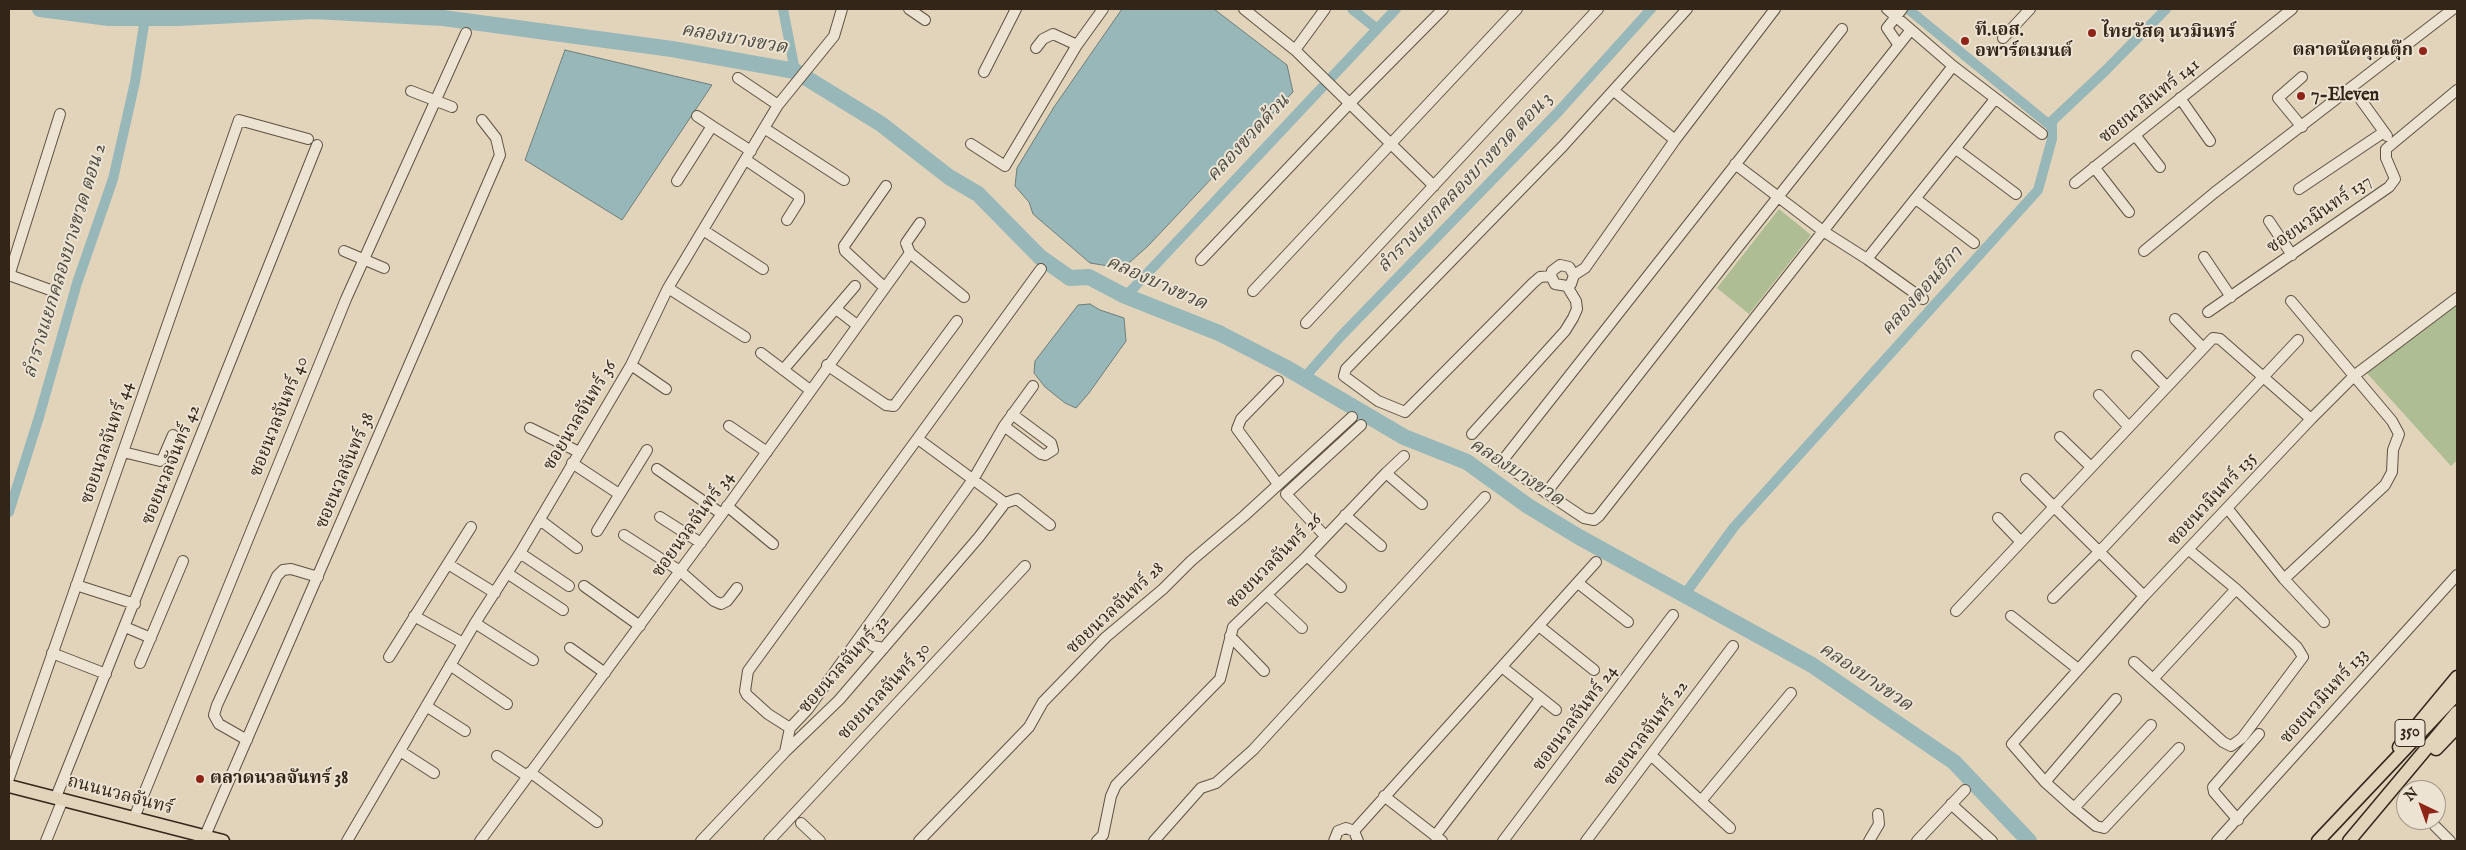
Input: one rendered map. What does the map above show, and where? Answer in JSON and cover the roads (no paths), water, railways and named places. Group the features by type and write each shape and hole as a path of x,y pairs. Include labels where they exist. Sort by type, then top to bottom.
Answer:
{"main road":[{"name":"350","path":"2365,790 2457,677"},
{"name":"350","path":"2318,841 2365,790 2414,742 2457,694"},
{"name":"350","path":"2349,841 2392,793 2457,712"},
{"name":"350","path":"2392,793 2457,728"},
{"name":"ถนนนวลจันทร์","path":"9,786 219,841"}],"street":[{"name":"ซอยนวลจันทร์ 36","path":"347,841 463,643 540,520 631,365 668,288 764,128 797,79 834,36 842,9"},
{"path":"909,9 925,20"},
{"path":"984,72 1016,9"},
{"path":"971,144 1005,166 1077,45 1103,9"},
{"path":"1244,9 1295,50 1434,186"},
{"path":"1295,50 1325,9"},
{"path":"1201,260 1349,104 1443,9"},
{"path":"1253,291 1518,9"},
{"path":"1306,323 1598,9"},
{"path":"1551,276 1540,277 1533,283 1406,412 1378,401 1344,376 1346,369 1563,146 1687,9"},
{"path":"1574,275 1569,266 1560,265 1552,271 1551,276 1555,284 1562,287 1567,286 1574,275 1585,268 1675,140 1775,9"},
{"path":"1886,9 1953,66 2042,134"},
{"path":"1898,44 1887,28 1902,9"},
{"path":"2003,38 2030,9"},
{"name":"ซอยนวมินทร์ 141","path":"2075,182 2292,9"},
{"path":"2144,251 2214,193 2453,9"},
{"path":"1842,29 1503,460 1508,468 1584,518 1594,520 1599,516 1953,66"},
{"path":"1546,493 1910,31"},
{"name":"ซอยนวลจันทร์ 40","path":"134,818 364,259 466,33"},
{"path":"1036,48 1043,39 1053,34 1077,45"},
{"path":"2302,77 2280,94 2278,98 2302,127"},
{"path":"738,78 778,105"},
{"path":"2361,100 2392,143 2457,90"},
{"path":"411,91 452,107"},
{"path":"1614,91 1675,140"},
{"path":"2180,98 2210,141"},
{"path":"1867,259 1995,99"},
{"path":"53,291 9,276 60,114"},
{"path":"697,116 799,196 799,201 787,220"},
{"name":"ซอยนวลจันทร์ 44","path":"9,778 239,120 313,142"},
{"name":"ซอยนวลจันทร์ 38","path":"204,836 500,154 496,138 482,120"},
{"path":"677,182 712,126"},
{"path":"764,128 844,180"},
{"path":"2300,189 2384,132"},
{"path":"2135,135 2160,167"},
{"name":"ซอยนวลจันทร์ 42","path":"46,841 59,798 106,674 135,604 313,142"},
{"name":"ซอยนวมินทร์ 137","path":"2208,312 2393,183 2395,179 2385,153 2392,143"},
{"path":"1956,148 2016,194"},
{"path":"1735,164 1777,198 1923,299"},
{"path":"2094,167 2129,212"},
{"path":"885,288 847,254 844,246 886,186"},
{"path":"1916,198 1974,243"},
{"path":"2269,221 2292,255"},
{"name":"ซอยนวลจันทร์ 34","path":"480,841 528,774 606,673 767,452 827,365 910,253 906,243 920,223"},
{"path":"703,230 763,269"},
{"path":"344,251 384,268"},
{"path":"910,253 964,297"},
{"path":"2204,257 2231,297"},
{"path":"790,728 768,714 747,695 745,691 748,671 1041,269"},
{"path":"783,370 855,286"},
{"path":"1472,434 1573,318 1577,309 1576,301 1567,286"},
{"path":"668,288 745,337"},
{"name":"ซอยนวมินทร์ 135","path":"2045,782 2012,744 2144,596 2228,509 2311,418 2355,375 2457,298"},
{"path":"2284,579 2390,478 2391,457 2398,439 2398,429 2355,375 2291,301"},
{"path":"836,309 857,325"},
{"path":"2175,319 2203,348"},
{"path":"827,365 886,405 894,406 957,321"},
{"path":"1956,611 2128,426 2213,338 2220,339 2262,378 2311,418"},
{"path":"2053,598 2100,551 2298,340"},
{"path":"760,353 810,390"},
{"path":"2137,356 2166,386"},
{"path":"631,365 666,389"},
{"path":"1278,381 1241,420 1237,429 1278,484"},
{"path":"785,752 790,728 808,709 974,478 1004,426 1033,386"},
{"path":"2099,396 2128,426"},
{"path":"1004,426 1041,454 1045,455 1053,450 1051,443 1012,414"},
{"name":"ซอยนวลจันทร์ 28","path":"919,841 1028,726 1043,702 1106,637 1352,417"},
{"path":"728,426 767,452"},
{"path":"1325,536 1286,494 1361,426"},
{"path":"530,428 579,452"},
{"path":"123,452 160,461 173,435"},
{"path":"2060,436 2091,467"},
{"path":"918,439 974,478 1005,503 1016,499 1050,524"},
{"path":"597,531 647,450"},
{"name":"ซอยนวลจันทร์ 26","path":"1097,841 1103,835 1111,796 1116,785 1220,679 1230,636 1234,627 1307,556 1404,456"},
{"path":"572,463 619,494"},
{"path":"657,469 725,510 773,544"},
{"path":"1386,473 1422,504"},
{"path":"2026,479 2144,596"},
{"path":"1154,841 1200,788 1216,783 1253,750 1485,497"},
{"name":"ซอยนวลจันทร์ 32","path":"701,841 785,752 839,700 979,537 1005,503"},
{"path":"2228,509 2284,579 2324,622"},
{"path":"1345,515 1381,546"},
{"path":"660,517 700,543"},
{"path":"1998,518 2021,542"},
{"path":"540,520 577,548"},
{"path":"389,657 470,527"},
{"path":"624,535 680,571 714,601 721,604 727,601 737,588"},
{"path":"2134,662 2227,745 2231,746 2242,738 2303,657 2297,647 2236,589 2189,550"},
{"path":"520,553 568,586"},
{"path":"1307,556 1341,587"},
{"path":"140,663 183,561"},
{"path":"1354,831 1596,562"},
{"path":"448,564 495,593"},
{"name":"ซอยนวลจันทร์ 30","path":"769,841 1025,566"},
{"path":"247,740 219,724 214,715 217,705 277,576 284,570 291,569 318,577"},
{"path":"507,573 563,610"},
{"name":"ซอยนวมินทร์ 133","path":"2217,841 2238,820 2457,575"},
{"path":"1578,583 1628,622"},
{"path":"76,585 135,604"},
{"path":"584,586 640,626"},
{"path":"2153,679 2236,589"},
{"path":"1267,595 1302,628"},
{"name":"ซอยนวลจันทร์ 24","path":"1503,841 1673,615"},
{"path":"414,616 463,643"},
{"path":"2011,616 2078,669"},
{"path":"475,623 533,660"},
{"path":"1539,626 1594,670"},
{"path":"125,628 151,638"},
{"path":"860,636 873,646 884,648"},
{"path":"1230,636 1264,671"},
{"name":"ซอยนวลจันทร์ 22","path":"1586,841 1652,756 1733,646"},
{"path":"570,648 606,673"},
{"path":"52,653 106,674"},
{"path":"450,665 507,704"},
{"path":"1502,667 1556,710"},
{"path":"1701,801 1791,693"},
{"path":"1384,796 1439,838 1540,699"},
{"path":"2116,699 2045,782 2096,826 2107,827 2179,748"},
{"path":"426,706 465,731"},
{"path":"2074,808 2151,725"},
{"path":"2238,820 2214,792 2213,787 2259,734"},
{"path":"400,751 434,774"},
{"path":"497,756 528,774 597,822"},
{"path":"1652,756 1730,828"},
{"path":"1917,841 1965,790"},
{"path":"1951,804 1992,841"},
{"path":"1869,841 1879,824 1878,814"},
{"path":"801,823 820,841"},
{"path":"1334,841 1335,834 1342,829 1354,831"},
{"path":"2439,830 2450,841"},
{"path":"1354,831 1358,841"}],"water":[{"path":"1122,9 1214,9 1287,65 1293,92 1148,246 1130,262 1115,267 1090,263 1033,214 1029,202 1015,186 1017,168 1054,107"},
{"path":"565,50 712,85 622,220 525,160"},
{"path":"1090,304 1100,310 1124,318 1126,341 1076,408 1065,403 1045,387 1034,373 1035,361 1078,305"}],"waterway":[{"name":"คลองบางขวด","path":"40,9 109,18 178,18 314,11 443,18 672,49 795,71 881,124 949,177 978,194 1040,257 1070,278 1089,277 1123,295 1219,333 1285,367 1404,437 1467,462 1528,506 1579,537 1812,665 1954,762 2029,841"},
{"path":"783,9 795,71"},
{"name":"คลองขวดด้วน","path":"1126,296 1377,29 1352,9"},
{"path":"1377,29 1396,9"},
{"name":"ลำรางแยกคลองบางขวด ตอน 3","path":"1304,378 1341,336 1559,111 1651,9"},
{"path":"1908,9 2052,127"},
{"name":"คลองดอนอีกา","path":"1685,594 1734,527 2038,190 2052,139 2052,121 2166,9"},
{"name":"ลำรางแยกคลองบางขวด ตอน 2","path":"9,512 39,417 77,283 113,179 135,82 145,18"}],"place":[{"name":"ไทยวัสดุ นวมินทร์","path":"2092,33"},
{"name":"ที.เอส. อพาร์ตเมนต์","path":"1965,41"},
{"name":"ตลาดนัดคุณตุ๊ก","path":"2423,51"},
{"name":"7-Eleven","path":"2301,96"},
{"name":"ตลาดนวลจันทร์ 38","path":"200,779"}]}
